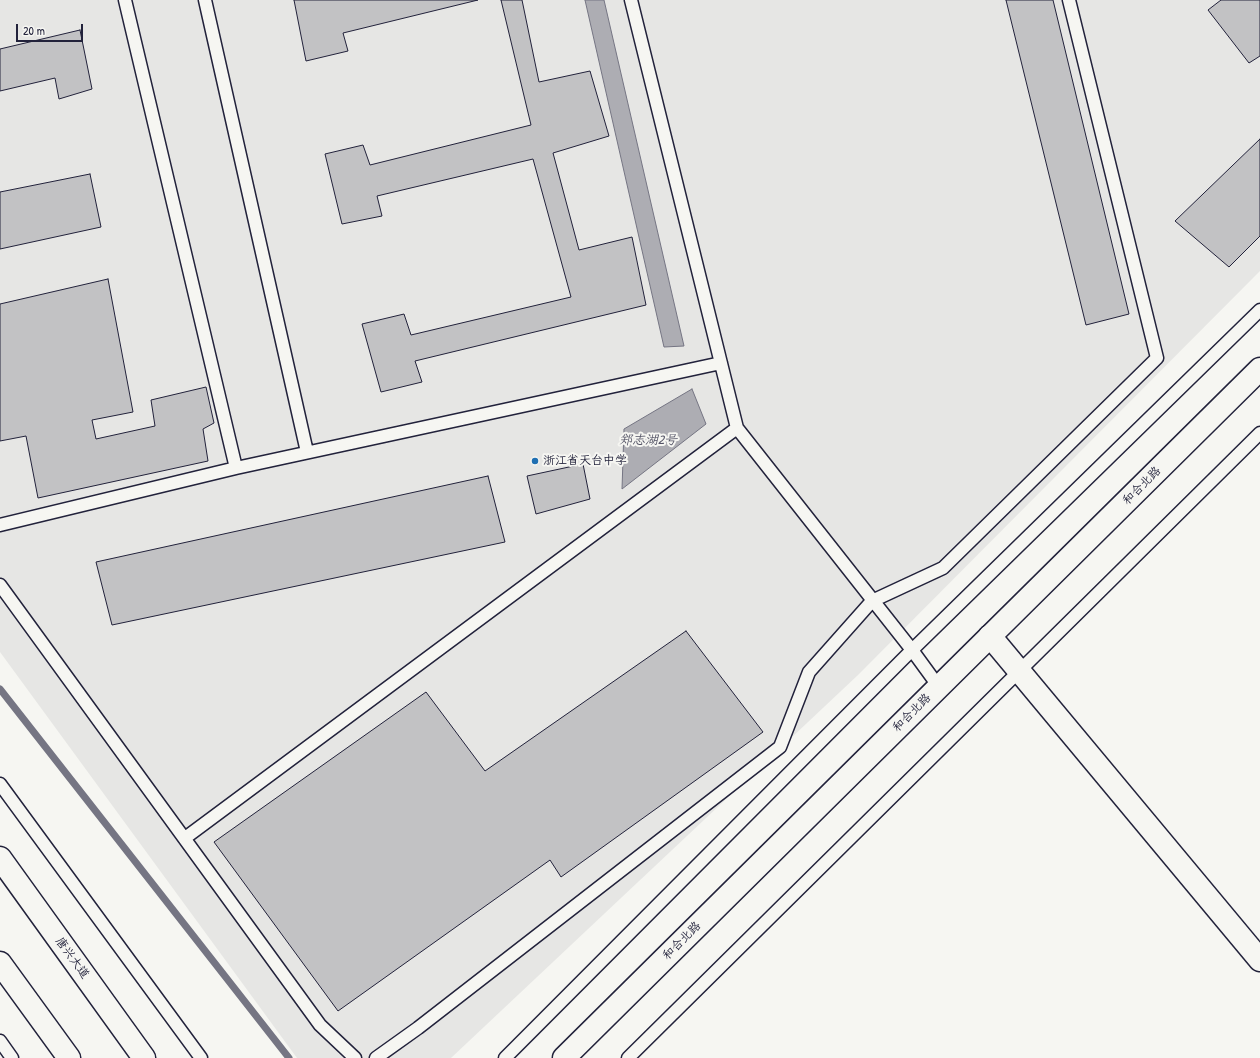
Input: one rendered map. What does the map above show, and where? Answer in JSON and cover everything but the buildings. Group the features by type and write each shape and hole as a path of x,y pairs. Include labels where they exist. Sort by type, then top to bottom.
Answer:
{"main road":[{"name":"和合北路","path":"564,1058 1260,369"},
{"path":"990,636 1260,960"},
{"name":"唐兴大道","path":"0,858 144,1058"},
{"path":"0,963 69,1058"}],"lane":[{"path":"125,0 236,468"},
{"path":"205,0 307,452"},
{"path":"631,0 737,428 912,650 939,687"},
{"path":"376,1058 418,1028 780,747 809,672 872,601 943,568 1156,358 1069,0"},
{"path":"505,1058 912,650 1260,310"},
{"path":"0,525 307,452 721,363"},
{"path":"185,838 737,428"},
{"path":"628,1058 1260,433"},
{"path":"0,585 320,1025 356,1058"},
{"path":"0,784 201,1058"},
{"path":"0,1041 12,1058"}],"shaded area":[{"name":"浙江省天台中学","path":"0,0 1260,0 1260,271 858,675 451,1058 297,1058 0,652"}],"water":[{"path":"585,0 604,0 684,346 664,347"},
{"name":"郑志湖2号","path":"692,389 706,424 622,489 624,429"}],"waterway":[{"path":"0,689 289,1058"}],"place":[{"name":"浙江省天台中学","path":"535,461"}]}
